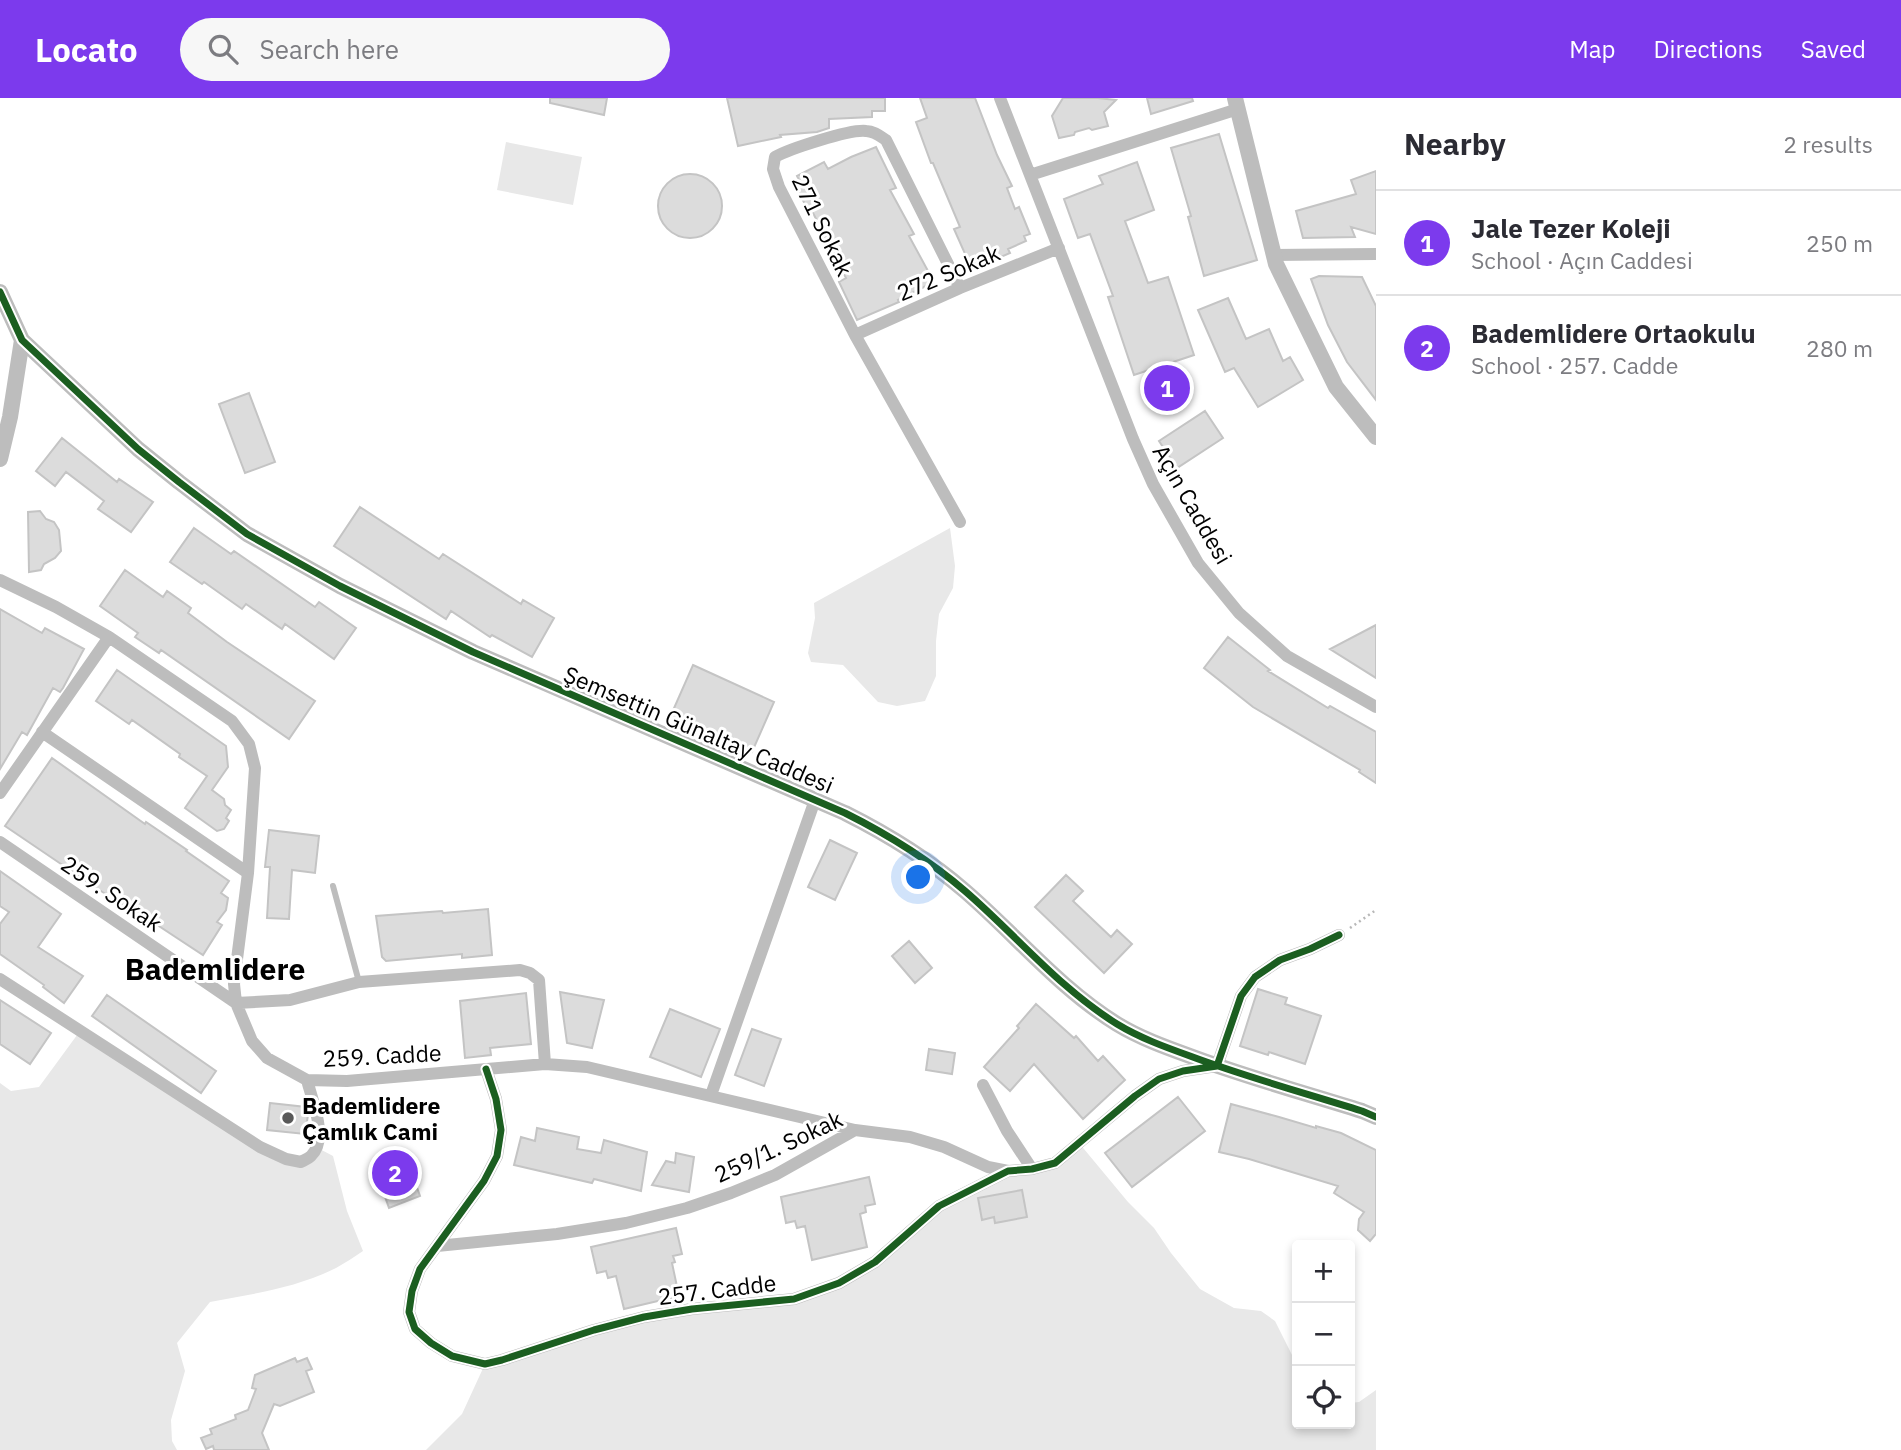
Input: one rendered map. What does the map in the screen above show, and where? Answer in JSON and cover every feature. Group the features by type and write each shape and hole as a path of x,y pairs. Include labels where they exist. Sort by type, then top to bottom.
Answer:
{"street":[{"name":"Açın Caddesi","path":"1000,98 1133,439 1153,484 1198,563 1239,613 1287,656 1376,708"},
{"path":"1030,175 1237,103 1273,256 1336,387 1376,437"},
{"name":"271 Sokak","path":"960,288 886,140 878,134 855,131 785,151 775,157 773,169 779,187 855,335 960,522"},
{"name":"272 Sokak","path":"855,335 1059,248"},
{"path":"1273,256 1376,254"},
{"path":"0,292 22,341 14,395 0,458"},
{"name":"Şemsettin Günaltay Caddesi","path":"22,341 138,449 247,534 340,586 473,652 815,800 888,835 965,891 1071,991 1117,1024 1146,1040 1217,1066 1376,1117"},
{"path":"0,580 57,607 109,637 232,721 249,744 255,768 248,873 234,984 236,1003 252,1041 267,1058 307,1080"},
{"path":"0,793 109,637"},
{"path":"42,732 248,873"},
{"path":"711,1095 815,800"},
{"name":"259. Sokak","path":"0,842 236,1003"},
{"path":"1217,1066 1241,996 1255,977 1280,960 1339,935"},
{"path":"236,1003 290,1000 359,982 520,970 539,980 545,1064"},
{"name":"259. Cadde","path":"0,979 260,1147 286,1159 301,1162 312,1155 319,1142 320,1129 307,1080 347,1081 545,1064 587,1067 855,1130"},
{"name":"257. Cadde","path":"486,1069 496,1099 501,1130 497,1156 484,1181 420,1269 412,1291 409,1312 415,1329 431,1343 452,1356 485,1364 594,1329 644,1317 692,1309 794,1299 839,1283 875,1262 939,1206 1008,1171 1055,1163 1159,1079 1183,1071 1217,1066"},
{"path":"983,1085 1007,1131 1032,1169"},
{"name":"259/1. Sokak","path":"437,1246 557,1234 626,1223 687,1208 775,1175 855,1130 910,1137 944,1147 988,1167 1008,1171"}],"lane":[{"path":"333,886 359,982"}],"path":[{"path":"1339,935 1376,910"}],"shaded area":[{"path":"506,142 582,157 573,205 497,190"},
{"path":"950,528 955,566 953,588 939,614 936,676 925,701 897,706 878,702 843,665 811,662 808,653 815,618 814,603"},
{"path":"80,1031 260,1147 301,1162 316,1147 333,1156 347,1211 363,1251 336,1268 305,1281 210,1302 177,1343 185,1371 171,1420 172,1441 177,1450 0,1450 0,1083 11,1091 39,1087"},
{"path":"1079,1143 1128,1202 1154,1228 1200,1289 1234,1308 1261,1311 1275,1321 1292,1355 1292,1429 1355,1429 1355,1402 1376,1390 1376,1450 426,1450 462,1414 485,1364 594,1330 753,1304 839,1283 939,1206 1008,1171 1032,1169"}],"building":[{"path":"550,98 607,98 604,115 550,103"},
{"path":"727,98 885,98 885,111 872,111 872,117 829,119 829,128 817,132 780,135 781,137 738,146"},
{"path":"920,98 975,98 1012,186 1007,188 1015,209 1019,207 1030,234 1024,236 1026,241 1008,249 1010,253 980,266 978,262 970,265 954,229 960,227 916,122 927,118"},
{"path":"1063,98 1116,100 1104,112 1108,126 1092,130 1089,128 1059,138 1052,116"},
{"path":"1147,98 1192,98 1193,101 1151,114"},
{"path":"1219,134 1257,260 1204,276 1188,217 1191,216 1171,148"},
{"path":"876,147 896,188 890,190 914,234 909,236 934,282 898,300 899,302 857,320 839,282 846,278 810,207 807,208 797,189 802,186 797,176 824,162 828,169"},
{"path":"1137,162 1154,210 1125,221 1148,283 1168,277 1194,355 1134,375 1108,297 1113,296 1090,234 1078,238 1064,199 1103,184 1099,176"},
{"path":"1376,171 1376,234 1351,227 1355,237 1303,238 1296,211 1356,194 1351,180"},
{"path":"690,174 708,180 716,188 722,206 716,224 708,232 690,238 672,232 664,224 658,206 664,188 672,180"},
{"path":"1319,276 1362,277 1376,306 1376,400 1347,362 1328,325 1311,279"},
{"path":"1228,298 1246,339 1269,329 1283,361 1290,357 1303,380 1258,407 1234,368 1225,372 1198,310"},
{"path":"249,393 275,462 245,473 219,404"},
{"path":"1205,411 1223,438 1177,468 1159,441"},
{"path":"62,438 117,482 119,479 153,502 131,532 98,509 104,501 66,472 55,486 36,471"},
{"path":"360,507 439,559 443,554 521,604 523,600 554,618 532,657 492,635 490,637 451,611 446,619 334,546"},
{"path":"40,511 46,519 54,522 59,530 61,551 44,564 41,570 29,572 28,512"},
{"path":"194,528 231,554 234,551 315,607 319,602 356,628 334,659 285,624 282,629 246,604 242,609 170,562"},
{"path":"125,570 163,597 167,591 191,608 188,613 227,642 315,701 289,739 161,650 159,653 135,637 138,633 100,606"},
{"path":"0,609 42,633 45,628 84,649 63,688 60,692 53,688 27,735 22,732 0,769"},
{"path":"1376,625 1376,678 1330,649"},
{"path":"1228,637 1270,670 1268,671 1328,708 1330,706 1376,732 1376,783 1359,772 1360,770 1253,707 1204,668"},
{"path":"693,665 774,702 752,752 671,715"},
{"path":"117,670 226,746 228,767 212,790 224,799 225,805 231,810 224,829 217,831 185,808 207,776 132,720 129,724 96,701"},
{"path":"52,758 229,881 221,893 228,898 226,910 217,922 222,925 203,955 142,915 140,917 5,826"},
{"path":"269,830 319,836 315,873 292,870 289,919 267,918 270,867 265,867"},
{"path":"830,840 857,853 835,900 808,887"},
{"path":"0,871 61,914 38,947 83,976 64,1003 43,987 44,985 0,954 0,924 9,912 0,906"},
{"path":"1066,875 1083,891 1073,901 1111,937 1117,930 1132,944 1104,973 1035,907"},
{"path":"488,909 492,955 462,958 462,954 386,961 382,957 376,916"},
{"path":"909,941 932,968 915,983 892,956"},
{"path":"1258,989 1287,998 1285,1004 1321,1016 1305,1064 1240,1046"},
{"path":"560,992 604,1000 592,1048 567,1043"},
{"path":"526,993 531,1044 490,1048 491,1055 465,1058 460,1001"},
{"path":"107,995 216,1071 201,1093 92,1016"},
{"path":"0,1000 51,1033 30,1064 0,1044"},
{"path":"1036,1004 1074,1038 1076,1036 1098,1061 1103,1056 1125,1080 1083,1119 1034,1064 1010,1091 984,1067 1019,1028 1017,1026"},
{"path":"670,1009 720,1029 701,1077 650,1057"},
{"path":"752,1029 781,1039 764,1086 735,1075"},
{"path":"929,1049 955,1053 952,1074 926,1070"},
{"path":"1178,1097 1205,1131 1132,1187 1105,1153"},
{"name":"Bademlidere Çamlık Cami","path":"270,1103 306,1107 308,1115 305,1134 267,1130"},
{"path":"1231,1104 1341,1133 1376,1150 1376,1234 1370,1241 1358,1230 1359,1219 1364,1212 1334,1193 1338,1186 1219,1152"},
{"path":"537,1128 579,1137 577,1149 601,1153 604,1140 647,1152 641,1191 594,1179 592,1183 514,1165 521,1137 535,1141"},
{"path":"404,1151 420,1196 389,1208 373,1163"},
{"path":"676,1153 694,1157 689,1192 652,1185 666,1161 675,1163"},
{"path":"869,1177 875,1204 865,1206 866,1212 860,1214 867,1247 812,1260 805,1226 797,1228 795,1221 786,1223 781,1197"},
{"path":"1022,1190 1027,1217 995,1223 994,1217 982,1220 978,1198"},
{"path":"676,1228 682,1254 673,1256 675,1262 672,1263 679,1296 624,1309 616,1276 608,1278 606,1271 597,1273 591,1247"},
{"path":"295,1358 297,1362 307,1358 312,1369 306,1371 314,1392 280,1406 274,1404 262,1433 269,1450 214,1450 213,1446 206,1449 201,1438 212,1434 210,1429 236,1419 235,1415 248,1410 256,1389 252,1388 255,1375"}],"cycle path":[{"path":"0,292 22,340 138,449 247,534 340,586 473,652 845,813 877,830 908,848 951,879 1076,994 1135,1034 1211,1064 1376,1117"},
{"path":"486,1069 496,1099 501,1130 497,1156 484,1181 420,1269 412,1291 409,1312 415,1329 431,1343 452,1356 485,1364 644,1317 692,1309 794,1299 839,1283 875,1262 939,1206 1008,1171 1055,1163 1159,1079 1183,1071 1217,1066 1241,996 1255,977 1280,960 1339,935"}],"place":[{"name":"Jale Tezer Koleji","path":"1167,388"},
{"name":"Bademlidere Çamlık Cami","path":"288,1118"},
{"name":"Bademlidere Ortaokulu","path":"395,1173"}],"district":[{"name":"Bademlidere","path":"215,968"}]}
